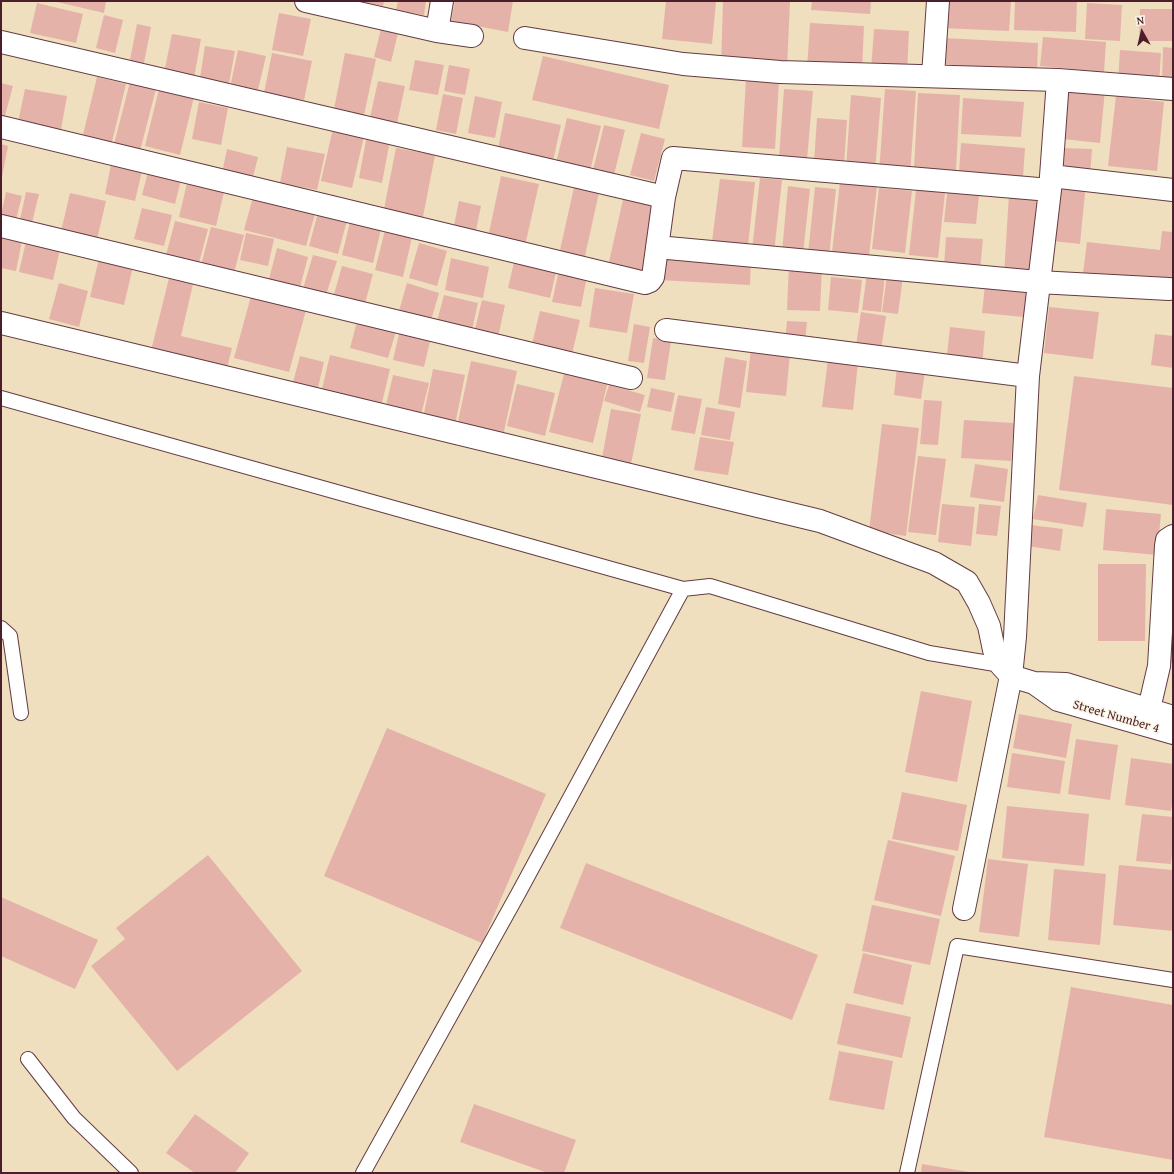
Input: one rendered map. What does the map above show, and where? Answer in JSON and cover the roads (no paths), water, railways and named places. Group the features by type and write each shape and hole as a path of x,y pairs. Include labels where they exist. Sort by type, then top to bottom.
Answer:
{"street":[{"path":"306,1 437,31 472,36"},
{"path":"437,31 442,1"},
{"path":"933,76 938,1"},
{"path":"525,38 683,64 780,72 1058,80 1173,89"},
{"path":"1,42 664,197"},
{"path":"964,909 1006,670 1015,637 1028,376 1051,183 1058,80"},
{"path":"1,127 645,283 650,281 653,277 664,197 673,158 1173,190"},
{"path":"1,226 631,378"},
{"path":"657,247 1038,282 1171,290"},
{"path":"1,323 820,521 934,563 967,582 979,603 989,626 994,650 1006,670 1034,683 1062,692"},
{"path":"666,330 1028,376"},
{"path":"1149,710 1166,666 1166,546 1167,540 1173,536"},
{"name":"Street Number 4","path":"1062,692 1173,716"},
{"name":"Street Number 4","path":"1062,692 1173,733"}],"lane":[{"path":"1,398 683,589 710,586 929,653 1006,670"},
{"path":"363,1173 522,887 683,589"},
{"path":"1,628 10,636 21,713"},
{"path":"907,1173 957,946 1173,980"},
{"path":"28,1058 74,1118 131,1173"}]}
